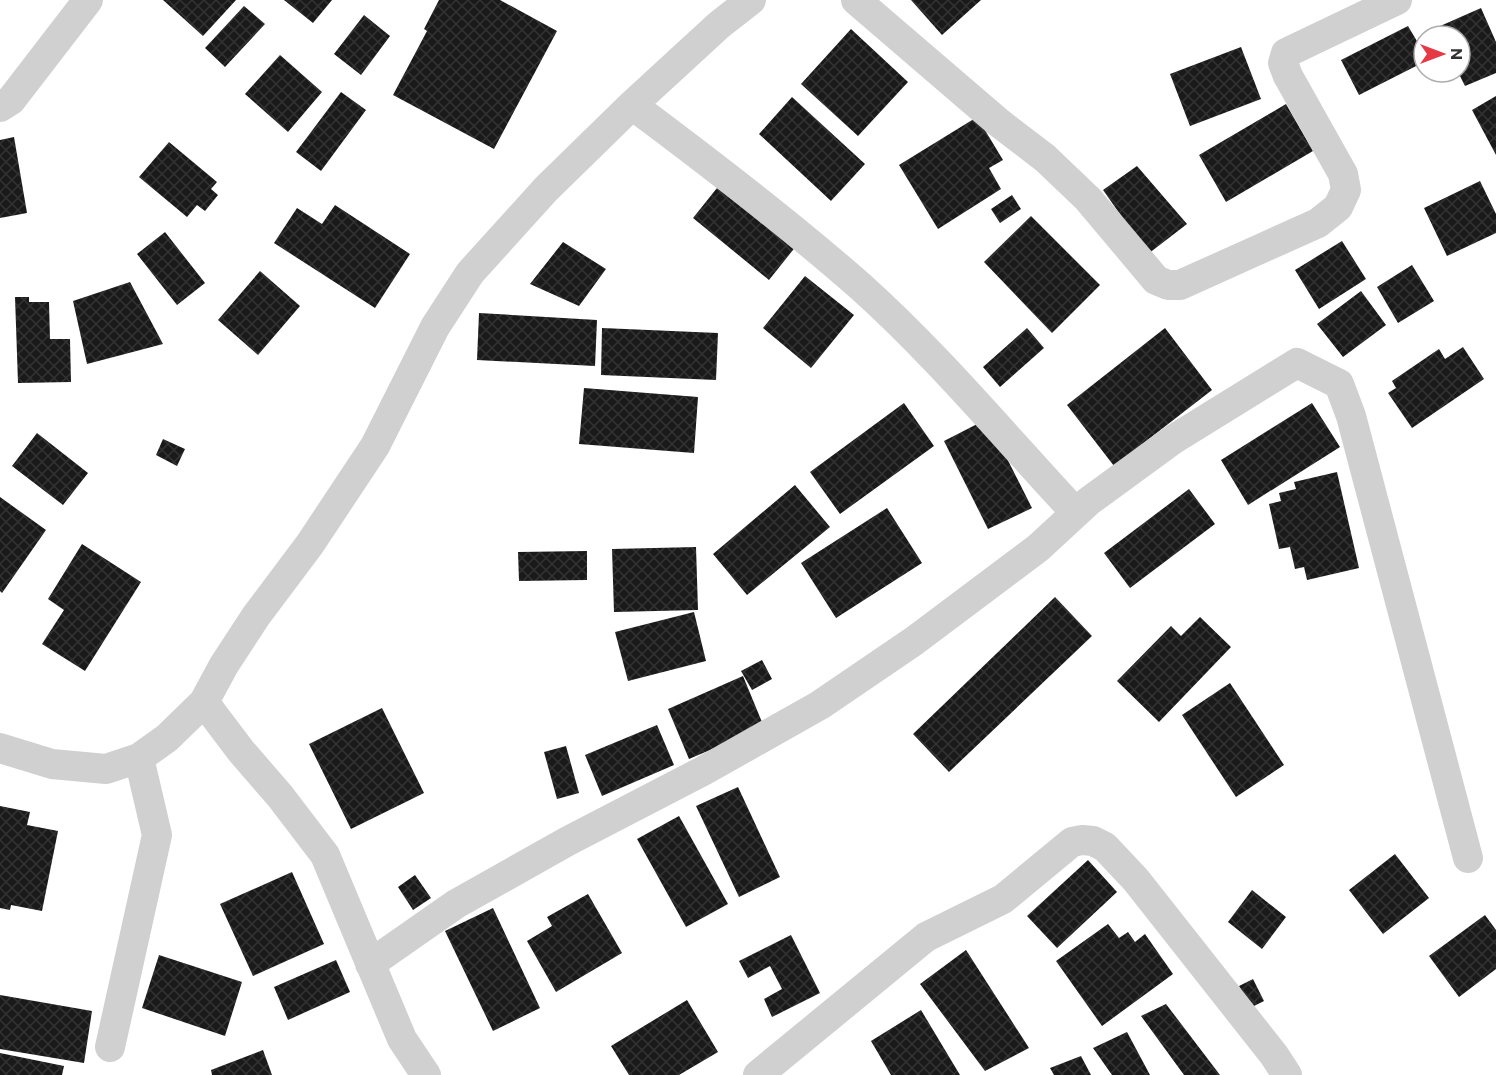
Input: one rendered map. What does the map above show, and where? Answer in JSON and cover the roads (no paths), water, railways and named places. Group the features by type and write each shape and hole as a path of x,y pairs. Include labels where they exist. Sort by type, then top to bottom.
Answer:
{"street":[{"path":"0,107 11,100 88,0"},
{"path":"0,748 52,764 106,769 139,758 167,738 204,702 224,665 256,616 310,544 375,446 435,327 470,273 546,189 632,105 719,25 751,0"},
{"path":"856,0 998,122 1045,158 1088,199 1156,280 1168,285 1180,285 1201,277 1318,222 1338,207 1346,190 1343,174 1282,63 1286,53 1397,0"},
{"path":"632,105 749,192 861,287 936,361 1076,513"},
{"path":"370,964 456,903 568,841 703,771 820,705 914,641 1038,548 1089,501 1174,439 1296,363 1339,384 1352,416 1468,858"},
{"path":"204,702 325,855 402,1039 426,1075"},
{"path":"110,1047 158,835 139,758"},
{"path":"758,1075 926,937 1003,899 1072,842 1082,840 1093,841 1105,847 1136,880 1274,1055 1287,1075"}]}
